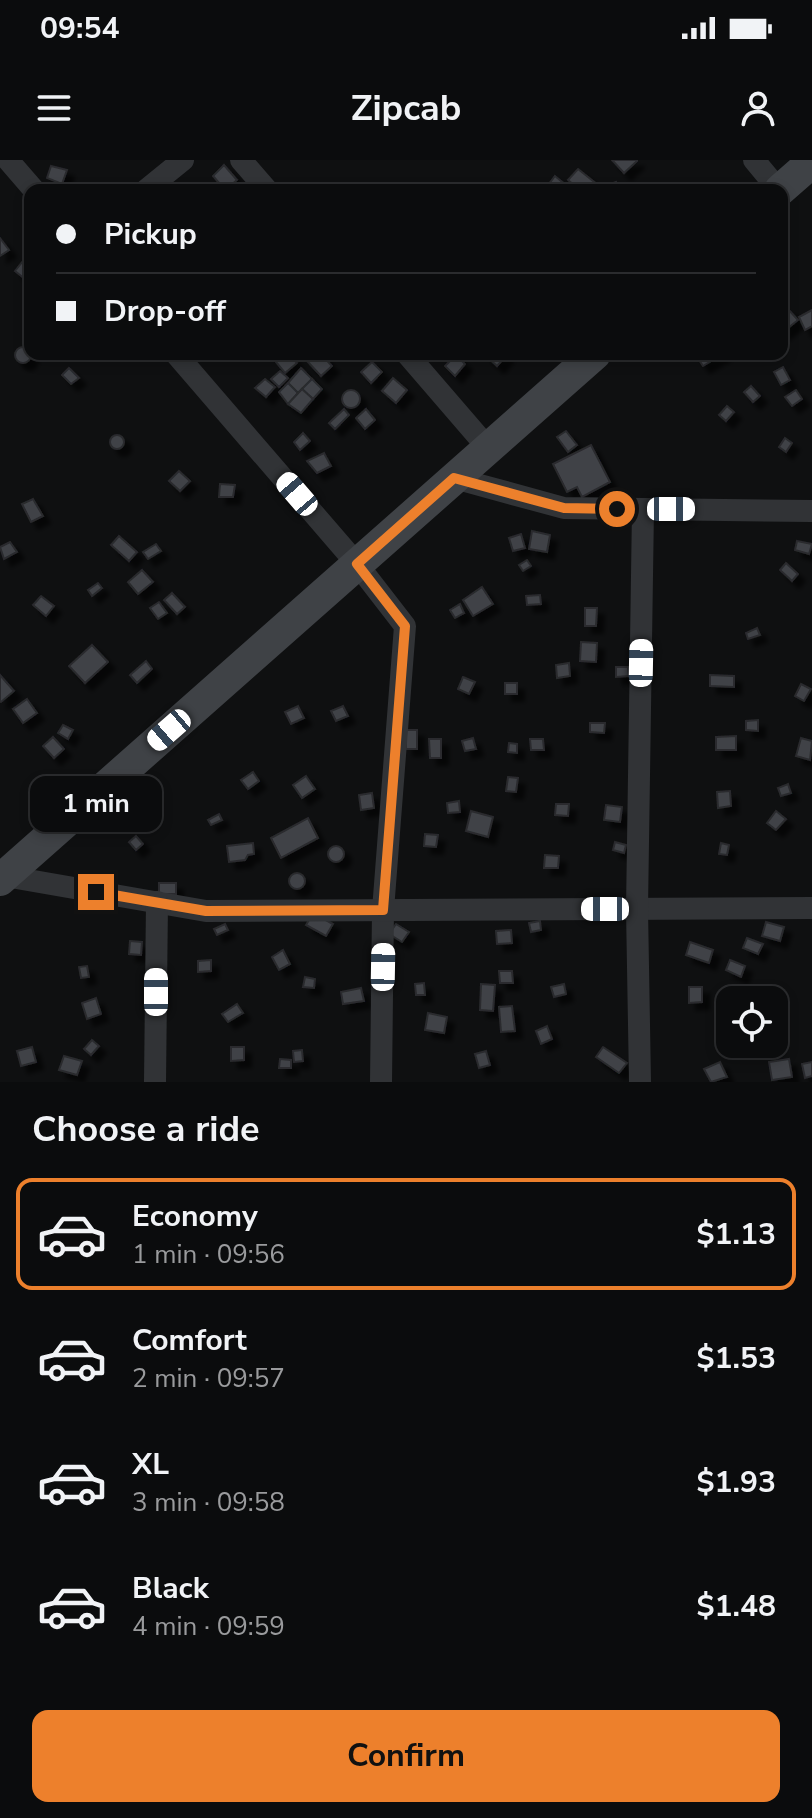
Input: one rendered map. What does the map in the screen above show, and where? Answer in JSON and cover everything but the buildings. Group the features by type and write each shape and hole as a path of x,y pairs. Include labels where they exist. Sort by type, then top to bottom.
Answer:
{"street":[{"path":"8,160 29,184"},
{"path":"153,184 183,160"},
{"path":"241,160 262,184"},
{"path":"754,160 775,184"},
{"path":"787,184 812,162"},
{"path":"181,360 357,564 405,626 383,910 381,1082"},
{"path":"412,360 488,448"},
{"path":"2,878 588,360"},
{"path":"454,478 564,508 812,511"},
{"path":"640,1082 637,909 643,509"},
{"path":"2,878 206,911 812,908"},
{"path":"155,1082 157,902"}],"route":[{"path":"96,892 206,911 383,910 405,626 357,564 454,478 564,508 617,509"}]}
